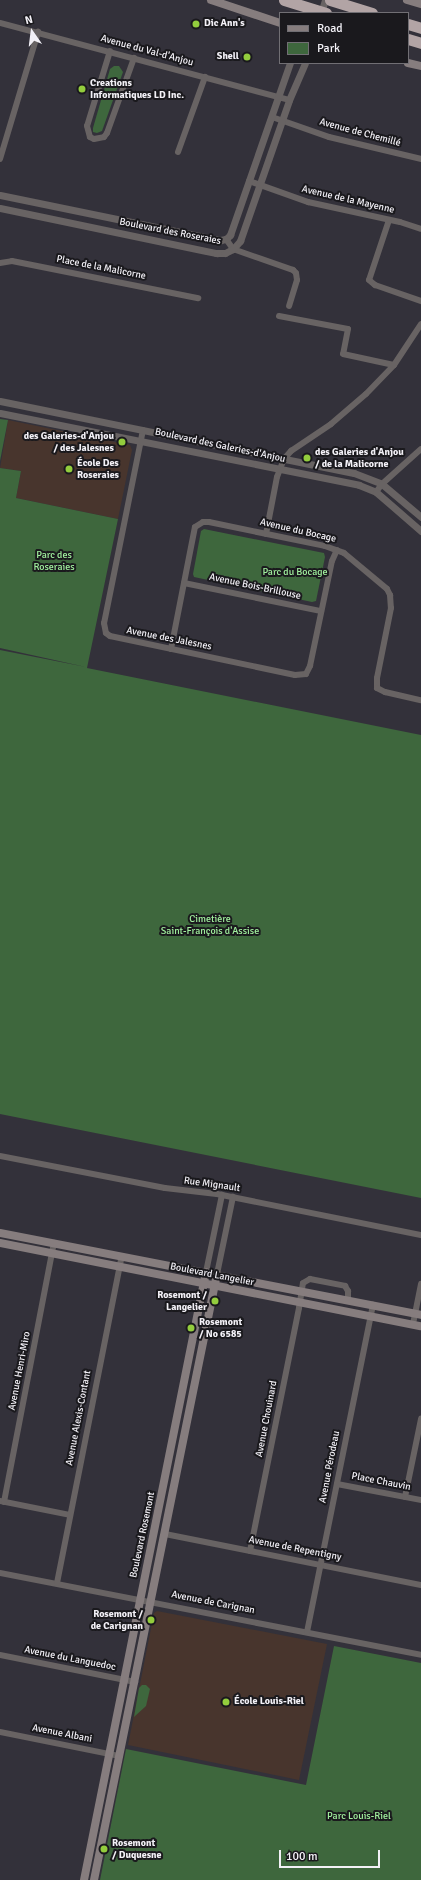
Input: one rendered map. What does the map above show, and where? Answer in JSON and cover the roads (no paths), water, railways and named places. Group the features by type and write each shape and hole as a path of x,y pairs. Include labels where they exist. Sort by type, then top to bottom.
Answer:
{"highway":[{"path":"284,0 323,12"},
{"path":"330,0 369,12"},
{"path":"409,24 421,28"},
{"path":"409,39 421,43"}],"main road":[{"path":"211,0 279,23"},
{"path":"407,0 421,4"},
{"path":"409,63 421,66"},
{"name":"Boulevard Langelier","path":"0,1232 418,1314"},
{"name":"Boulevard Langelier","path":"0,1244 417,1325"},
{"name":"Boulevard Rosemont","path":"84,1880 206,1272"},
{"name":"Boulevard Rosemont","path":"94,1880 217,1274"}],"street":[{"path":"312,12 316,0"},
{"path":"320,12 325,0"},
{"name":"Avenue du Val-d'Anjou","path":"0,23 279,96 289,100"},
{"path":"0,159 38,32"},
{"path":"110,51 87,126 90,136 94,139 104,137 107,133 134,58"},
{"name":"Boulevard des Roseraies","path":"0,194 220,240 226,239 230,235 290,64"},
{"name":"Boulevard des Roseraies","path":"0,208 216,253 225,253 233,249 240,241 289,100 304,64"},
{"path":"178,152 206,77"},
{"name":"Avenue de Chemillé","path":"272,116 329,137 421,159"},
{"name":"Avenue de la Mayenne","path":"249,181 308,202 389,220 421,229"},
{"path":"389,220 369,280 375,285 421,301"},
{"path":"226,239 233,249 293,270 296,273 297,280 289,306"},
{"name":"Place de la Malicorne","path":"0,263 12,261 198,298"},
{"path":"279,316 348,330 343,354 394,365"},
{"path":"266,534 279,469 284,458 291,451 349,410 394,365 421,324"},
{"name":"Boulevard des Galeries-d'Anjou","path":"0,401 354,473 382,484 421,517"},
{"name":"Boulevard des Galeries-d'Anjou","path":"0,413 141,440 359,485 376,492 421,531"},
{"name":"Avenue des Jalesnes","path":"143,430 104,628 106,633 115,638 171,650 295,675 306,674 310,666 332,561 337,550"},
{"path":"376,492 382,484 421,449"},
{"name":"Avenue du Bocage","path":"171,650 195,527 199,524 209,522 337,550 344,553 366,571 387,589 390,595 391,608 377,678 377,688 385,692 421,700"},
{"name":"Avenue Bois-Brillouse","path":"184,583 321,611"},
{"name":"Rue Mignault","path":"0,1156 165,1188 233,1197 421,1234"},
{"name":"Boulevard Rosemont","path":"206,1272 222,1195"},
{"name":"Boulevard Rosemont","path":"217,1274 233,1197"},
{"name":"Avenue Henri-Miro","path":"2,1502 54,1243"},
{"name":"Avenue Alexis-Contant","path":"57,1583 122,1256"},
{"path":"302,1291 303,1283 307,1279 342,1286 348,1291 348,1300"},
{"path":"417,1325 421,1284"},
{"name":"Avenue Chouinard","path":"250,1551 302,1291"},
{"name":"Avenue Pérodeau","path":"307,1632 373,1305"},
{"path":"405,1497 421,1419"},
{"name":"Place Chauvin","path":"337,1484 421,1500"},
{"path":"2,1502 70,1515"},
{"name":"Avenue de Repentigny","path":"165,1534 421,1585"},
{"name":"Avenue de Carignan","path":"0,1572 421,1655"},
{"name":"Avenue du Languedoc","path":"0,1655 135,1682"},
{"name":"Avenue Albani","path":"0,1732 119,1756"}],"place":[{"name":"Dic Ann's","path":"196,24"},
{"name":"Shell","path":"247,57"},
{"name":"Creations Informatiques LD Inc.","path":"82,89"},
{"name":"des Galeries-d'Anjou / des Jalesnes","path":"122,442"},
{"name":"des Galeries d'Anjou / de la Malicorne","path":"307,458"},
{"name":"École Des Roseraies","path":"69,469"},
{"name":"Rosemont / Langelier","path":"215,1301"},
{"name":"Rosemont / No 6585","path":"191,1328"},
{"name":"Rosemont / de Carignan","path":"151,1620"},
{"name":"École Louis-Riel","path":"226,1702"},
{"name":"Rosemont / Duquesne","path":"104,1849"}],"park label":[{"name":"Parc des Roseraies","path":"54,560"},
{"name":"Parc du Bocage","path":"295,573"},
{"name":"Cimetière Saint-François d'Assise","path":"210,924"},
{"name":"Parc Louis-Riel","path":"359,1817"}]}
